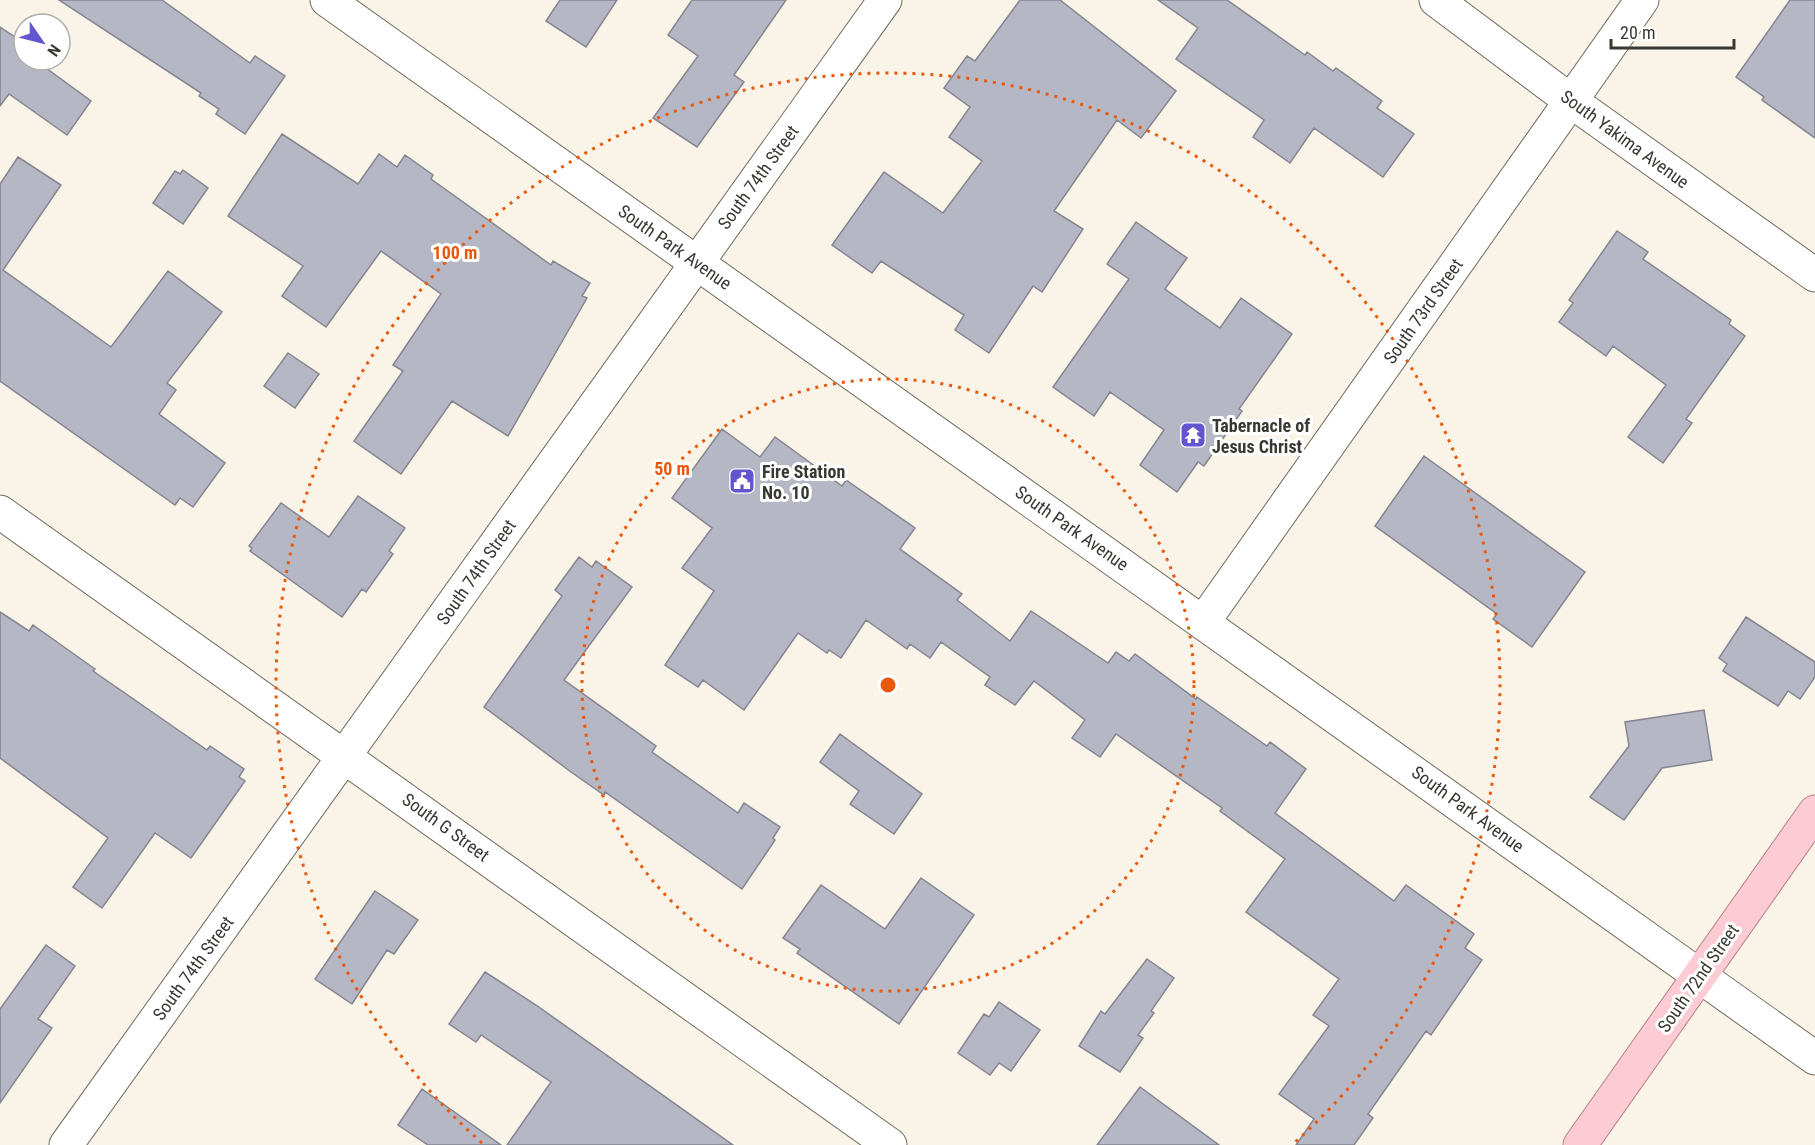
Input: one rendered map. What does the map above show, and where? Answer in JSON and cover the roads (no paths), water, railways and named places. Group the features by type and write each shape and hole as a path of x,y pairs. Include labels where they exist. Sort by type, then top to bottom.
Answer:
{"main road":[{"name":"South 72nd Street","path":"1580,1145 1815,812"}],"street":[{"name":"South Park Avenue","path":"327,0 1204,621 1815,1058"},
{"name":"South 74th Street","path":"66,1145 885,0"},
{"name":"South Yakima Avenue","path":"1436,0 1571,101 1815,275"},
{"name":"South 73rd Street","path":"1204,621 1642,0"},
{"name":"South G Street","path":"0,512 345,755 890,1145"}],"place":[{"name":"Tabernacle of Jesus Christ","path":"1193,435"},
{"name":"Fire Station No. 10","path":"742,481"}]}
